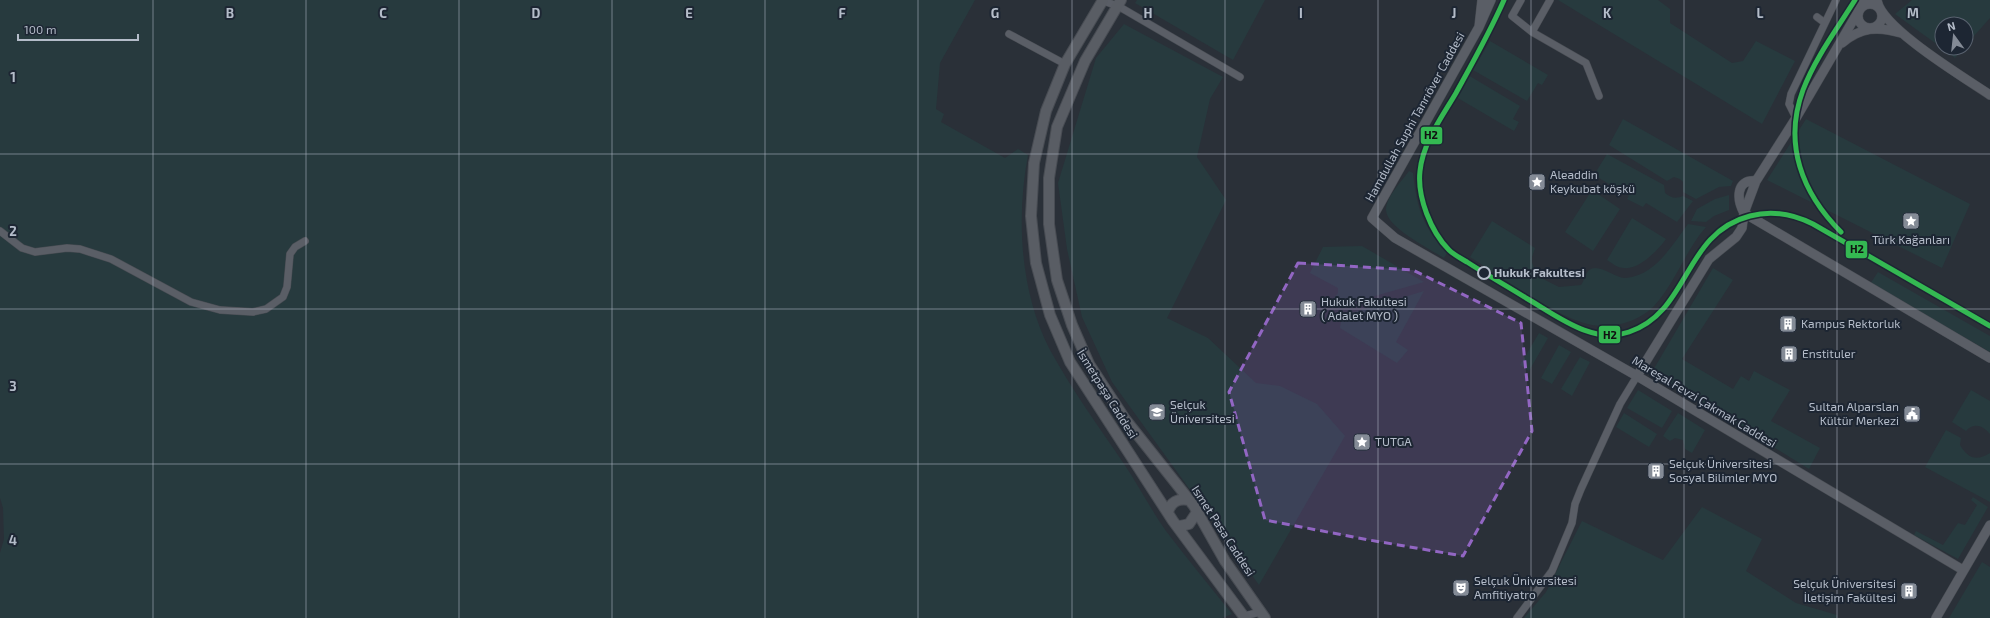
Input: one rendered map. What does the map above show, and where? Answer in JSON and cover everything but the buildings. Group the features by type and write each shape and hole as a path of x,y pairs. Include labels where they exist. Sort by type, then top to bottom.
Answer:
{"main road":[{"name":"İsmetpaşa Caddesi","path":"1103,0 1065,64 1046,111 1034,163 1031,216 1036,263 1050,315 1070,362 1176,525 1244,617"},
{"name":"Ismet Pasa Caddesi","path":"1119,3 1085,62 1057,127 1049,178 1049,224 1057,280 1072,325 1089,364 1125,419 1189,500 1225,561 1263,615"},
{"path":"1168,513 1169,508 1174,501 1189,500"},
{"path":"1176,525 1180,526 1189,524 1197,512"}],"street":[{"path":"1103,0 1119,3 1240,77"},
{"path":"1479,27 1482,0"},
{"name":"Hamdullah Suphi Tanrıöver Caddesi","path":"1372,218 1479,27 1491,0"},
{"path":"1521,0 1512,16 1532,32 1586,63 1599,96"},
{"path":"1532,32 1550,0"},
{"path":"1796,118 1789,104 1791,94 1836,0"},
{"path":"1518,618 1552,571 1572,523 1575,504 1620,404 1709,259 1736,236 1742,228 1744,213 1738,200 1744,183 1750,181 1756,182 1796,118 1865,0"},
{"path":"1860,10 1869,4 1878,4"},
{"path":"1838,46 1854,34 1878,26 1882,19 1878,4"},
{"path":"1878,4 1902,34 1990,95"},
{"path":"1860,10 1859,21 1864,27 1886,29 1902,34"},
{"path":"1817,17 1825,23"},
{"path":"1009,34 1065,64"},
{"path":"1811,34 1817,39"},
{"path":"1744,213 1990,358"},
{"name":"Mareşal Fevzi Çakmak Caddesi","path":"1372,218 1395,238 1637,376 1963,570"},
{"path":"0,231 22,248 35,252 67,248 80,249 111,259 191,302 220,310 253,312 266,309 283,297 287,287 290,254 294,247 305,241"},
{"path":"1936,618 1990,525"},
{"path":"1244,617 1263,615"}],"highlighted area":[{"path":"1298,263 1413,270 1521,323 1532,431 1463,556 1265,520 1229,392"}],"green space":[{"path":"0,0 975,0 940,63 936,109 944,114 941,122 1005,158 1018,149 1028,155 1022,204 1023,254 1032,304 1040,328 1050,350 1067,379 1166,531 1232,614 1222,618 0,618 0,553 4,539 3,508 0,498"},
{"path":"1137,0 1265,0 1233,60 1135,3"},
{"path":"1558,0 1658,0 1670,9 1670,23 1732,63 1743,61 1756,41 1795,61 1762,124"},
{"path":"1912,0 1990,0 1990,18 1974,36 1974,16 1934,16 1934,42 1895,14"},
{"path":"1124,24 1223,77 1210,99 1197,157 1226,200 1167,318 1208,338 1256,383 1280,386 1317,404 1345,436 1259,585 1112,382 1082,317 1067,249 1058,183 1096,58"},
{"path":"1490,41 1548,75 1542,85 1538,83 1527,101 1473,70"},
{"path":"1468,75 1520,106 1513,119 1519,122 1514,131 1456,97"},
{"path":"1623,119 1733,181 1731,186 1719,187 1696,199 1683,192 1683,182 1680,179 1674,177 1667,181 1609,145"},
{"path":"1806,119 1970,204 1942,268 1767,180"},
{"path":"1607,154 1664,185 1665,193 1669,196 1678,198 1683,196 1693,201 1677,222 1646,203 1643,207 1627,199 1629,196 1594,175"},
{"path":"1409,171 1413,173 1416,197 1422,216 1432,234 1447,253 1444,258 1401,231 1388,217 1386,210 1389,200 1395,189"},
{"path":"1592,190 1620,209 1593,251 1565,232"},
{"path":"1729,195 1729,210 1714,216 1706,222 1691,221 1697,209 1715,199"},
{"path":"1632,218 1666,239 1653,254 1642,263 1630,268 1621,268 1607,260"},
{"path":"1492,221 1535,248 1532,262 1535,272 1541,278 1559,287 1581,285 1588,271 1592,268 1601,269 1622,278 1637,276 1655,265 1662,258 1688,224 1706,227 1692,246 1662,297 1654,306 1641,316 1626,323 1600,326 1579,321 1547,306 1513,286 1470,257"},
{"path":"1362,246 1424,282 1343,305 1332,300 1338,293 1338,288 1310,273 1323,247"},
{"path":"1713,268 1733,280 1682,359 1733,389 1741,376 1749,381 1754,371 1790,390 1771,421 1820,448 1809,469 1652,372"},
{"path":"1878,272 1990,336 1990,352 1870,284"},
{"path":"1424,291 1396,342 1408,350 1397,363 1340,328 1342,316"},
{"path":"1539,333 1548,338 1529,371 1520,365"},
{"path":"1559,345 1571,352 1552,384 1541,378"},
{"path":"1580,357 1590,362 1572,396 1561,389"},
{"path":"1638,390 1672,411 1662,428 1627,408"},
{"path":"1971,390 1990,401 1990,434 1978,426 1969,428 1966,431 1952,422"},
{"path":"1624,413 1657,434 1649,447 1616,427"},
{"path":"1678,413 1705,430 1692,453 1685,449 1683,440 1675,438 1670,441 1663,436"},
{"path":"1946,430 1961,438 1960,445 1970,456 1977,458 1990,453 1990,502 1925,467"},
{"path":"1973,497 1988,507 1958,559 1914,535 1916,531 1943,545 1958,523 1965,525 1977,505 1971,500"},
{"path":"1702,507 1762,539 1746,571 1796,603 1837,615 1837,618 1524,618 1546,592 1582,521 1663,560"},
{"path":"1982,562 1990,567 1990,618 1949,618"}],"transit line":[{"name":"H2","path":"1504,0 1475,58 1434,130 1422,160 1420,181 1423,203 1436,234 1442,243 1456,255 1562,320 1602,335 1615,335 1629,332 1649,322 1664,308 1698,255 1711,238 1728,225 1758,214 1774,213 1790,215 1813,224 1990,326"},
{"name":"H2","path":"1841,232 1827,217 1807,184 1800,167 1796,148 1795,129 1797,110 1808,78 1820,55 1855,0"}],"place":[{"name":"Aleaddin Keykubat köşkü","path":"1537,182"},
{"name":"Türk Kağanları","path":"1911,221"},
{"name":"Hukuk Fakultesi","path":"1484,273"},
{"name":"Hukuk Fakultesi ( Adalet MYO )","path":"1308,309"},
{"name":"Kampus Rektorluk","path":"1788,324"},
{"name":"Enstituler","path":"1789,354"},
{"name":"Selçuk Üniversitesi","path":"1157,412"},
{"name":"Sultan Alparslan Kültür Merkezi","path":"1912,414"},
{"name":"TUTGA","path":"1362,442"},
{"name":"Selçuk Üniversitesi Sosyal Bilimler MYO","path":"1656,471"},
{"name":"Selçuk Üniversitesi Amfitiyatro","path":"1461,588"},
{"name":"Selçuk Üniversitesi İletişim Fakültesi","path":"1909,591"}]}
